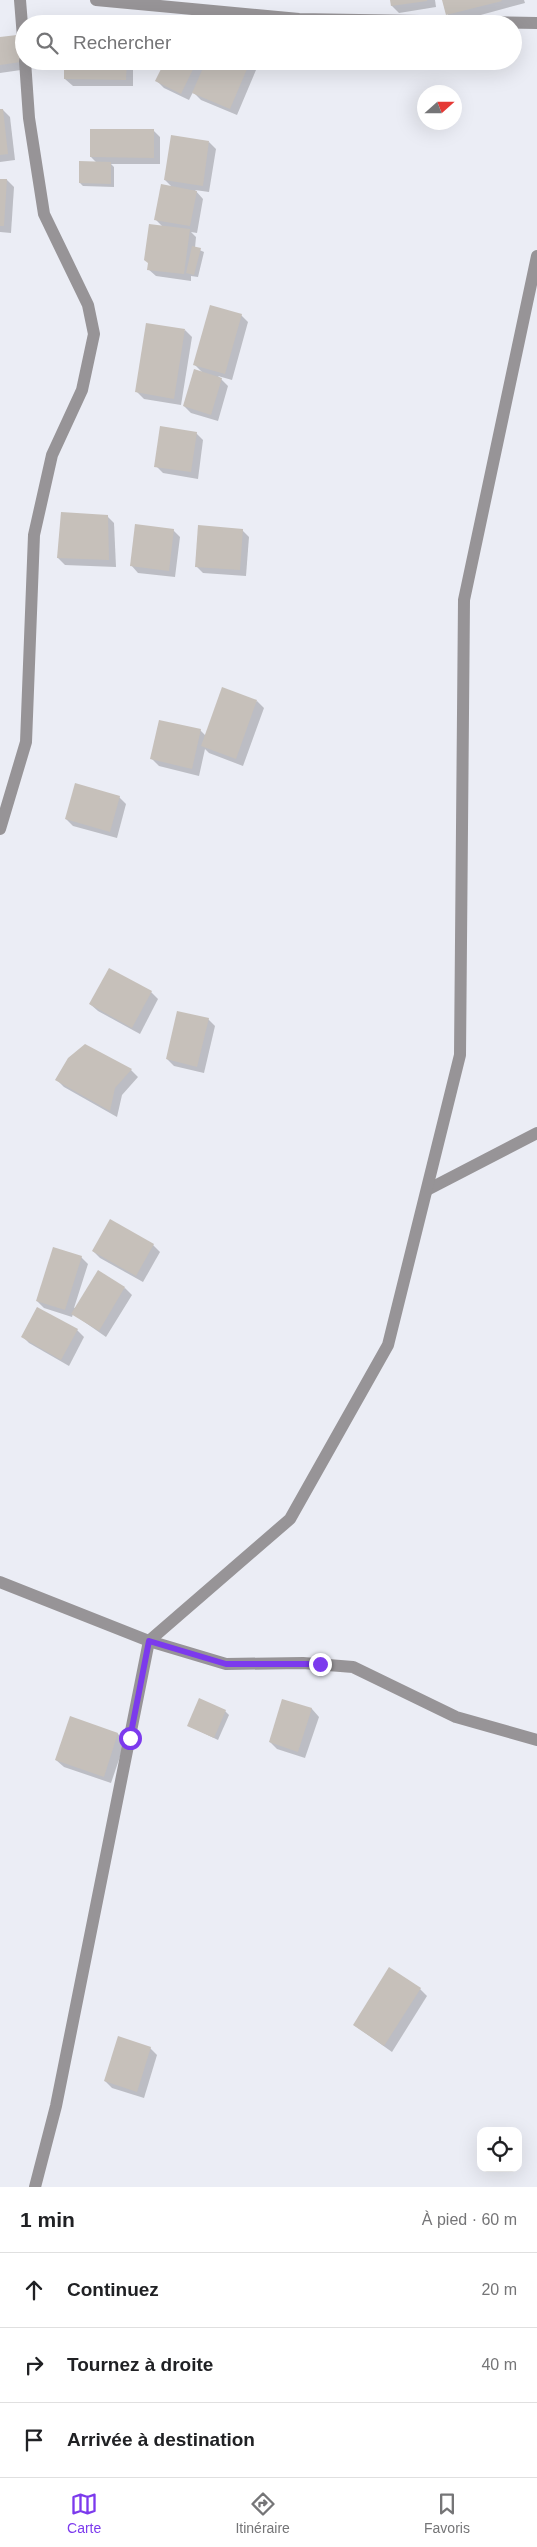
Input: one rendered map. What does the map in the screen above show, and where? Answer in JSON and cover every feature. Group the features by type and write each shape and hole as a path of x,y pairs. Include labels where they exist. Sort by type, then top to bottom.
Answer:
{"street":[{"path":"20,0 21,15"},
{"path":"96,0 256,15"},
{"path":"522,23 537,23"},
{"path":"0,829 26,742 34,535 52,455 82,390 94,334 88,305 44,214 29,118 26,70"},
{"path":"35,2187 56,2106 149,1641 290,1519 388,1345 460,1055 464,600 537,256"},
{"path":"427,1190 537,1133"},
{"path":"0,1582 149,1641 226,1664 303,1663 353,1667 456,1717 537,1740"}],"building":[{"path":"390,0 427,0 427,1 391,6"},
{"path":"442,0 501,0 502,1 446,15"},
{"path":"15,35 15,63 0,65 0,37"},
{"path":"64,70 127,70 126,80 64,79"},
{"path":"160,70 193,70 181,94 155,81"},
{"path":"202,70 247,70 230,109 192,93"},
{"path":"0,109 3,109 8,154 0,155"},
{"path":"90,129 154,129 154,158 90,157"},
{"path":"171,135 209,141 203,186 164,180"},
{"path":"79,161 111,162 111,184 79,183"},
{"path":"0,179 7,179 4,226 0,226"},
{"path":"161,184 197,191 190,226 154,220"},
{"path":"149,224 190,229 184,274 147,270 148,263 144,260"},
{"path":"192,246 201,248 194,275 186,273"},
{"path":"210,305 242,314 225,374 193,365"},
{"path":"146,323 185,329 174,399 135,392"},
{"path":"194,369 222,378 211,415 183,406"},
{"path":"160,426 197,432 191,472 154,467"},
{"path":"61,512 108,515 109,560 57,558"},
{"path":"135,524 174,529 169,571 130,566"},
{"path":"198,525 243,529 240,570 195,567"},
{"path":"222,687 257,700 236,759 201,746"},
{"path":"159,720 201,729 192,769 150,759"},
{"path":"75,783 120,796 110,832 65,819"},
{"path":"109,968 152,991 132,1028 89,1004"},
{"path":"177,1011 209,1018 197,1067 166,1059"},
{"path":"85,1044 132,1069 115,1088 110,1111 55,1080 68,1058"},
{"path":"110,1219 154,1244 136,1276 92,1251"},
{"path":"53,1247 82,1256 65,1310 36,1301"},
{"path":"98,1270 125,1287 99,1331 71,1314"},
{"path":"37,1307 78,1329 61,1360 21,1337"},
{"path":"199,1698 226,1710 214,1738 187,1726"},
{"path":"282,1699 312,1708 298,1752 269,1742"},
{"path":"70,1716 118,1733 104,1777 55,1760"},
{"path":"389,1967 421,1988 384,2046 353,2025"},
{"path":"118,2036 151,2047 137,2092 104,2081"}],"route":[{"path":"130,1738 149,1641 226,1664 320,1664"}]}
